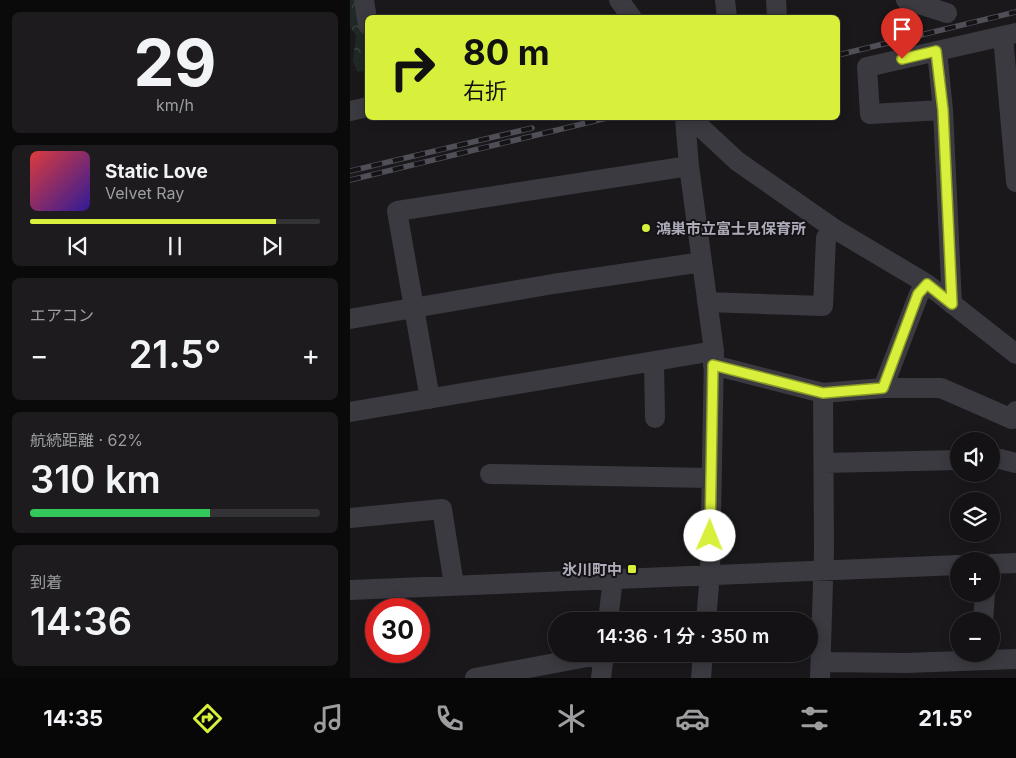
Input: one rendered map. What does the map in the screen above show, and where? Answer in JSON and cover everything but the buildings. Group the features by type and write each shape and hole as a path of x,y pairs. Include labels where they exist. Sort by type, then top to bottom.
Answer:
{"street":[{"path":"364,0 366,15"},
{"path":"619,0 630,15"},
{"path":"725,0 727,15"},
{"path":"906,0 947,13"},
{"path":"943,110 870,114 866,68 1010,34 1016,182"},
{"path":"936,51 943,110 952,304"},
{"path":"350,111 365,108"},
{"path":"686,120 689,166 713,358 710,574 707,612"},
{"path":"692,120 737,162 833,228 927,284 1016,354"},
{"path":"430,399 397,211 689,166"},
{"path":"707,302 823,306 826,238 833,228"},
{"path":"350,319 553,284 702,262"},
{"path":"883,388 918,294 927,284"},
{"path":"350,412 654,361 713,358 823,393 883,388 941,388 1012,419 1016,411"},
{"path":"654,361 655,418"},
{"path":"823,393 823,570 820,670 906,671 1016,659"},
{"path":"1000,459 1016,463"},
{"path":"824,463 950,460"},
{"path":"490,474 710,478"},
{"path":"350,518 442,509 454,585"},
{"path":"1000,564 1016,563"},
{"path":"350,590 950,565"},
{"path":"609,612 613,578"},
{"path":"477,678 562,662"},
{"path":"601,678 603,662"},
{"path":"701,678 702,662"}],"green space":[{"path":"350,0 361,0 365,37 365,72 357,71 353,61 356,35 350,27"}],"railway":[{"path":"840,55 1016,12"},
{"path":"350,180 599,120"},
{"path":"350,171 532,128"}],"place":[{"name":"鴻巣市立富士見保育所","path":"646,228"},
{"name":"氷川町中","path":"632,569"}],"route":[{"path":"710,536 713,365 823,393 883,388 918,294 927,284 952,304 943,110 936,51 902,59"}]}
